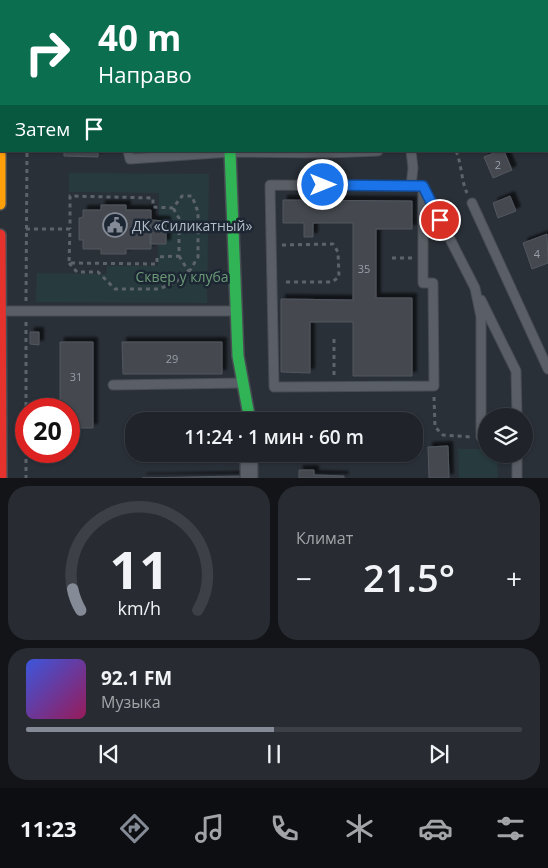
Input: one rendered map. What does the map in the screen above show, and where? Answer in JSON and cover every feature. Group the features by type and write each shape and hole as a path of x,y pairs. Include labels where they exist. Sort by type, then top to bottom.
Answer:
{"street":[{"path":"0,0 0,204"},
{"path":"230,152 238,356 248,412"},
{"path":"0,237 1,478"},
{"path":"249,478 250,462"}],"lane":[{"path":"128,152 130,159 200,153 327,152"},
{"path":"411,152 413,168 411,186"},
{"path":"270,185 423,186 423,283 433,283 434,386 274,387 270,185"},
{"path":"423,186 476,288 516,371 517,408"},
{"path":"472,204 548,369"},
{"path":"476,288 481,317 481,408"},
{"path":"0,311 236,311"},
{"path":"113,385 243,383"},
{"path":"517,463 517,478"}],"path":[{"path":"26,152 26,398"},
{"path":"456,152 460,163 462,183 472,204"},
{"path":"70,196 153,198 153,207 173,208 182,196 192,196 198,212 198,257 189,272 174,283 158,290 116,289 98,272 77,272 69,263 70,196"},
{"path":"173,208 179,218 179,256 189,272"},
{"path":"179,224 233,224"},
{"path":"26,229 70,229"},
{"path":"271,245 333,244 338,252 339,269 339,277 332,282 272,282"},
{"path":"69,263 157,264 157,257 179,256"},
{"path":"392,258 423,257"},
{"path":"334,339 334,386"},
{"path":"434,386 435,427 443,435 478,437"},
{"path":"26,463 26,478"}],"green space":[{"name":"Сквер у клуба","path":"69,173 209,174 207,303 36,302 37,273 106,274 107,266 158,266 159,193 69,192"},
{"path":"458,449 478,449 478,463 497,463 498,478 459,478"}],"building":[{"path":"64,152 98,152 98,157 64,156"},
{"path":"496,152 504,152 512,170 493,178 484,157"},
{"path":"510,196 516,211 498,218 493,203"},
{"path":"283,200 412,201 412,229 376,229 376,298 412,298 412,376 353,376 353,322 310,322 310,373 281,372 281,299 353,300 353,223 313,223 313,237 304,237 304,223 283,223"},
{"name":"ДК «Силикатный»","path":"101,205 126,205 126,210 151,210 151,249 126,249 126,254 101,254 101,249 83,249 83,240 79,240 79,218 83,217 83,210 101,210"},
{"path":"150,220 166,221 166,244 150,244"},
{"path":"547,234 548,263 532,269 523,243"},
{"path":"30,332 39,332 39,345 30,344"},
{"path":"60,342 93,342 93,428 80,428 80,398 60,398"},
{"path":"122,342 222,342 222,374 123,374"},
{"path":"448,446 449,478 429,478 428,447"},
{"path":"299,470 314,470 314,475 344,476 344,478 299,478"},
{"path":"239,476 239,478 142,478"}],"traffic: fast":[{"path":"230,152 238,356 248,412"}],"traffic: slow":[{"path":"0,0 0,204"}],"traffic: jam":[{"path":"0,235 1,478"}],"place":[{"name":"ДК «Силикатный»","path":"115,225"}],"route":[{"path":"323,185 423,186 440,220"}]}
